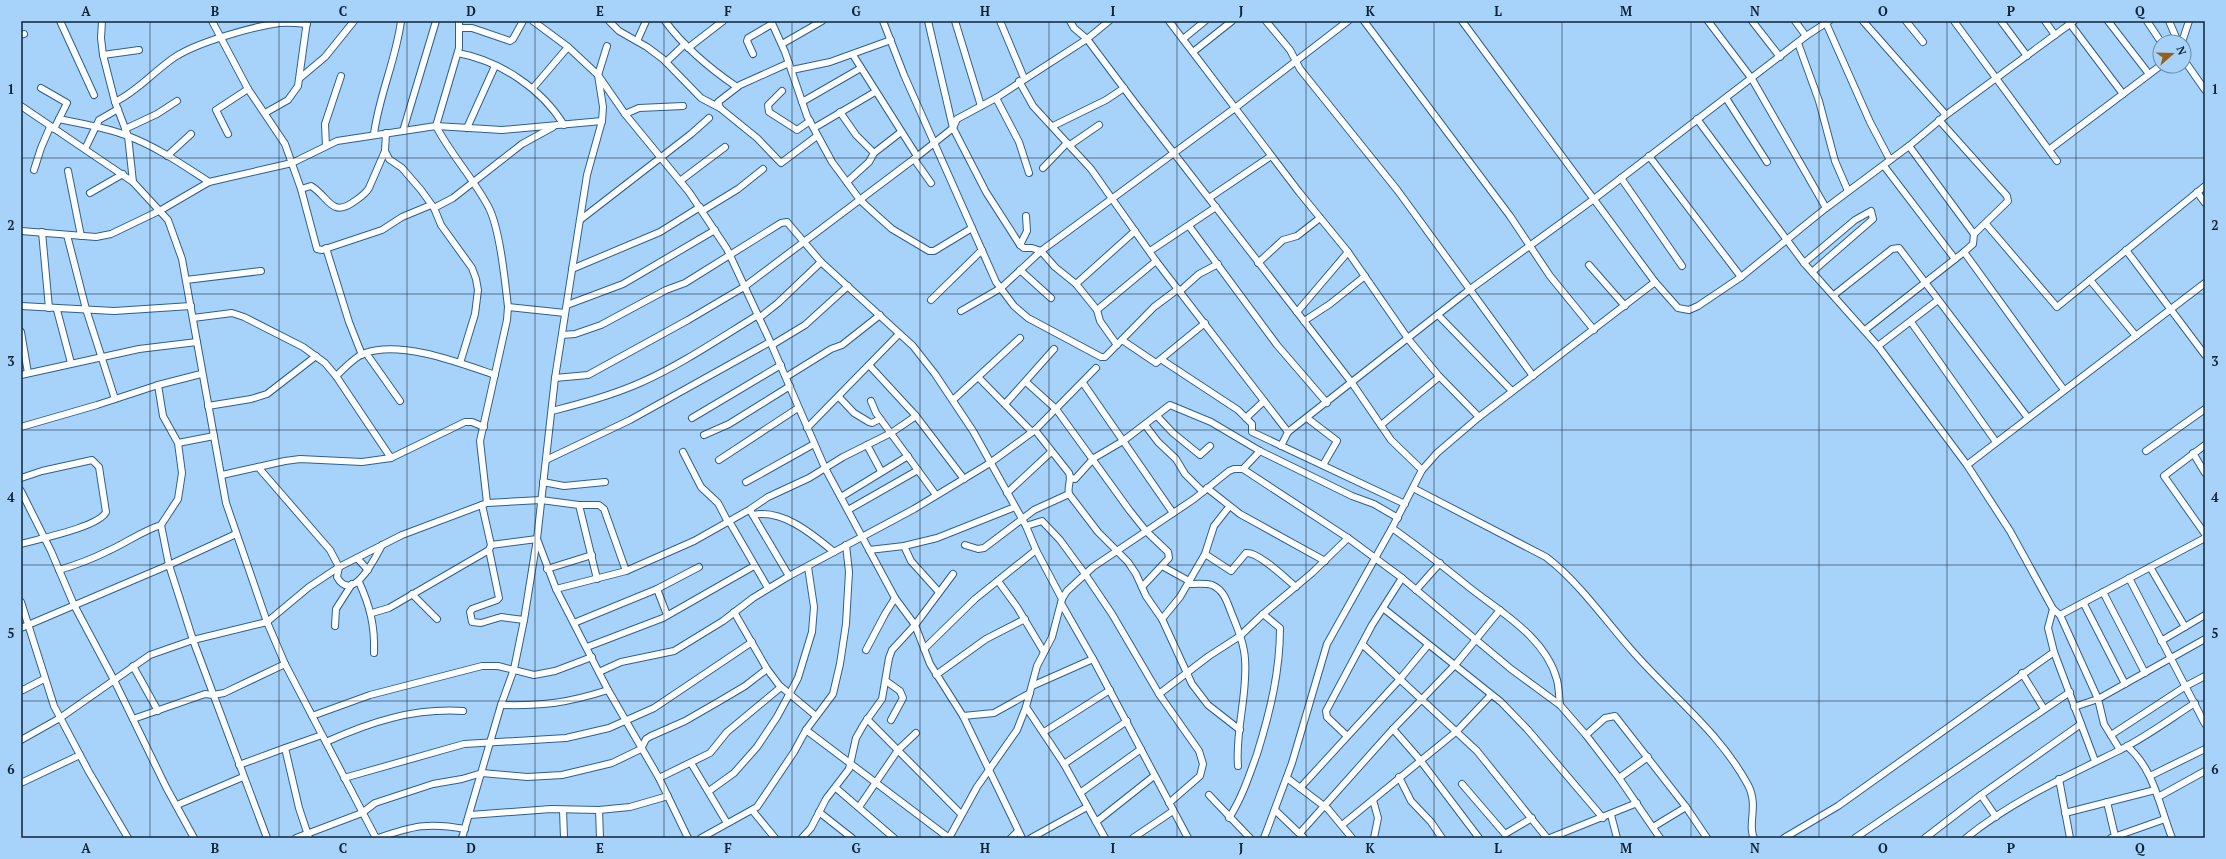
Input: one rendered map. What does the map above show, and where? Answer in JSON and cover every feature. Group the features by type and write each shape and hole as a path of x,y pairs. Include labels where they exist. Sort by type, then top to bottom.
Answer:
{"street":[{"path":"60,21 94,95"},
{"path":"102,21 103,55 115,102 128,136 133,182"},
{"path":"212,21 248,89 279,133 301,189 314,245 317,249 322,250 382,230 402,217 453,198 522,144 556,126"},
{"path":"300,78 326,57 354,21"},
{"path":"374,134 381,96 398,41 401,21"},
{"path":"403,130 436,21"},
{"path":"459,21 460,28 458,54 436,126 444,143 473,182 489,209 495,227 508,307 507,320 480,440 484,504 499,598 472,609 470,612 472,622 481,623 501,617 524,620"},
{"path":"460,28 472,28 510,41 513,39 523,21"},
{"path":"533,21 568,47 598,75 625,114 701,209 730,255 781,365 798,408 825,468 895,598 915,625 936,675 963,716 990,769 1022,838"},
{"path":"609,21 619,31 637,41 666,62 701,98 720,108 757,138 781,163 817,136"},
{"path":"637,41 646,21"},
{"path":"665,21 686,46 709,67 737,86"},
{"path":"666,62 686,46 723,21"},
{"path":"782,44 822,21"},
{"path":"883,21 904,75 996,282 1014,306 1028,318 1101,357 1109,356 1122,340 1154,307 1199,274 1218,264"},
{"path":"928,21 953,128 989,197 1020,244 1024,248 1032,248 1041,251 1055,267 1076,284 1097,310 1100,321 1117,346"},
{"path":"955,21 981,106"},
{"path":"1000,21 1033,106 1091,169 1156,261 1288,432"},
{"path":"1070,21 1074,28 1087,39 1304,321 1352,384 1391,440 1422,470"},
{"path":"555,378 588,375 688,320 744,286 860,200 953,128 957,119 996,98 1087,39 1109,21"},
{"path":"1170,21 1271,156 1348,252 1409,340 1439,377 1479,417"},
{"path":"1183,39 1205,21"},
{"path":"1193,52 1232,21"},
{"path":"1266,21 1398,191 1533,376"},
{"path":"961,311 1001,288 1041,251 1235,108 1295,60 1348,21"},
{"path":"1364,21 1530,244 1550,276 1594,330"},
{"path":"1462,21 1673,305 1678,308 1689,310 1698,306 1741,277 1826,208 1884,166 1946,114 1997,79 2071,22 2123,94"},
{"path":"1708,21 1752,79 1826,208"},
{"path":"1752,21 1780,57"},
{"path":"1795,21 1806,36"},
{"path":"1863,21 1946,114"},
{"path":"1906,21 1923,42"},
{"path":"1954,21 2050,149 2057,161"},
{"path":"2001,21 2028,56"},
{"path":"2045,21 2055,35"},
{"path":"2108,21 2149,74"},
{"path":"2147,21 2156,34"},
{"path":"2169,21 2175,34"},
{"path":"2185,34 2189,21"},
{"path":"753,54 747,41 748,38 771,22 782,44 810,121 832,162 860,200 892,229 929,251 934,251 972,228"},
{"path":"1281,446 1288,432 1409,340 1469,290 1530,244 1594,199 1806,36 1828,22 1870,122 1890,160"},
{"path":"115,102 133,93 152,73 177,56 220,38 279,23 307,23 300,78 295,92 288,100 265,114"},
{"path":"792,70 808,68 853,55 891,40"},
{"path":"1798,43 1819,101 1835,161 1848,191"},
{"path":"462,838 470,815 501,705 514,669 524,620 537,539 555,378 572,269 587,175 602,121 602,107 598,75 606,46"},
{"path":"533,88 568,47"},
{"path":"103,55 139,50"},
{"path":"458,54 475,57 495,66 533,88 555,112 564,125"},
{"path":"853,55 931,183"},
{"path":"720,108 718,102 737,86 789,63"},
{"path":"467,128 495,66"},
{"path":"802,102 861,68"},
{"path":"2192,71 2205,90"},
{"path":"2050,149 2152,72"},
{"path":"326,146 326,124 341,76"},
{"path":"34,170 41,148 52,128 59,119 66,102 41,88"},
{"path":"1053,126 1106,100 1124,88"},
{"path":"228,134 216,110 248,89"},
{"path":"782,91 768,105 769,112 797,130 810,121"},
{"path":"814,128 875,92"},
{"path":"996,98 1019,142 1029,174"},
{"path":"1726,98 1767,162"},
{"path":"125,129 157,114 177,101"},
{"path":"21,106 133,182 161,210 173,232 182,259 226,503 236,534 267,622 285,664 362,813 377,838 406,829 430,824 465,829"},
{"path":"625,114 639,108 683,106"},
{"path":"85,149 96,126 102,118 118,109"},
{"path":"840,112 856,135 874,153"},
{"path":"580,220 698,128 708,118"},
{"path":"59,119 96,126 128,136 167,156 209,182"},
{"path":"1698,119 1804,264 1834,295 1878,346 1967,465 2010,531 2054,609 2060,615 2098,699 2104,724 2120,750"},
{"path":"1939,120 2008,198 2007,202 1974,234"},
{"path":"21,232 42,232 96,237 111,234 161,210 209,182 292,163 337,141 374,134 436,126 502,130 602,121"},
{"path":"1043,168 1068,144 1099,125"},
{"path":"847,182 869,162 874,153 901,132"},
{"path":"301,189 311,186 320,192 333,206 342,208 367,193 385,151 386,133"},
{"path":"167,156 191,134"},
{"path":"1864,330 1925,284 1973,244 1974,234 1909,146"},
{"path":"680,181 725,148"},
{"path":"385,151 389,159 402,168 432,206 441,225 472,268 478,290 475,314 460,363"},
{"path":"1209,198 1271,156"},
{"path":"1649,156 1741,277"},
{"path":"1884,166 1955,259"},
{"path":"572,269 660,232 744,185 763,169"},
{"path":"68,171 81,236"},
{"path":"90,193 123,174"},
{"path":"1621,178 1682,266"},
{"path":"1986,224 2055,306 2058,306 2205,186"},
{"path":"2197,192 2205,203"},
{"path":"1150,251 1216,207"},
{"path":"1804,264 1855,220 1871,212 1873,219 1812,272"},
{"path":"1020,244 1027,231 1026,216"},
{"path":"1258,263 1283,240 1297,236 1320,218"},
{"path":"562,334 584,332 601,325 666,290 685,283 784,222 787,222 803,243 821,262 913,346 954,399 1026,526 1061,601 1094,659 1154,776 1188,838"},
{"path":"1188,226 1218,264 1277,345 1327,403"},
{"path":"567,305 623,284 715,230"},
{"path":"1076,284 1135,231"},
{"path":"42,232 49,308"},
{"path":"67,234 86,309 115,399"},
{"path":"326,248 349,322 364,354 400,402"},
{"path":"1834,295 1896,248 1901,250 1925,284 2028,418"},
{"path":"931,300 982,250"},
{"path":"2126,250 2172,309 2205,355"},
{"path":"1297,312 1348,252"},
{"path":"1964,252 2064,390"},
{"path":"1097,310 1156,261"},
{"path":"552,411 598,400 642,382 687,358 778,303 821,262"},
{"path":"1589,265 1625,306"},
{"path":"1020,270 1051,298"},
{"path":"186,280 261,271"},
{"path":"1304,321 1330,304 1365,276"},
{"path":"2090,280 2136,336"},
{"path":"1264,838 1287,778 1327,644 1392,528 1422,470 1437,453 1479,417 1655,282"},
{"path":"1967,465 2205,283"},
{"path":"546,460 630,420 805,325 848,286"},
{"path":"1878,346 1938,300"},
{"path":"21,306 57,310 86,309 114,311 191,306"},
{"path":"508,307 566,313"},
{"path":"57,310 71,363"},
{"path":"193,318 232,313 244,317 316,356 336,376 391,458"},
{"path":"786,377 831,349 842,345 880,315"},
{"path":"1439,316 1512,391"},
{"path":"1911,322 1996,442"},
{"path":"1122,340 1155,363 1162,360 1205,323"},
{"path":"21,332 28,373"},
{"path":"807,428 899,334"},
{"path":"954,399 979,378 1020,338"},
{"path":"21,375 139,349 197,342"},
{"path":"336,376 364,354 385,349 405,350 460,363 495,375"},
{"path":"1005,404 1054,349"},
{"path":"208,406 251,399 267,394 316,356"},
{"path":"1162,360 1238,410 1252,425 1252,432 1404,506"},
{"path":"692,418 781,365"},
{"path":"869,365 916,416 964,479"},
{"path":"599,672 621,662 674,651 723,621 768,588 964,479 990,463 1033,431 1083,384 1096,368"},
{"path":"21,426 158,385 202,374"},
{"path":"1381,425 1439,377"},
{"path":"979,378 1033,431 1069,473 1071,478 1068,489 1069,494 1098,532 1116,552 1128,562 1162,620 1186,675 1208,705 1240,730"},
{"path":"1026,382 1056,409 1094,458 1146,531 1168,552 1169,558 1142,586"},
{"path":"1083,384 1174,513"},
{"path":"59,570 108,551 150,529 161,525 178,499 182,473 178,443 163,416 158,385"},
{"path":"704,435 729,424 790,386"},
{"path":"839,397 854,413 869,422 872,423 880,419"},
{"path":"871,401 880,419 936,495"},
{"path":"1246,418 1264,401"},
{"path":"1071,478 1075,478 1094,458 1123,441 1157,416 1167,405 1170,405 1211,422 1260,451 1352,496 1374,504 1398,516"},
{"path":"719,460 798,408"},
{"path":"2146,451 2205,409"},
{"path":"556,589 626,572 694,541 729,521 751,512 768,498 809,478 891,433 916,416"},
{"path":"1157,416 1173,433 1200,456 1210,446"},
{"path":"1307,418 1337,441 1322,465"},
{"path":"222,475 300,459 362,462 391,458 464,422 472,422 484,427"},
{"path":"1145,425 1158,442 1176,459 1185,474 1205,490 1229,507 1325,561"},
{"path":"178,443 214,436"},
{"path":"746,482 814,444"},
{"path":"867,445 881,471"},
{"path":"2060,615 2084,604 2103,592 2205,538 2164,477 2165,474 2205,445"},
{"path":"1243,469 1260,451"},
{"path":"683,452 701,487 718,503 768,588"},
{"path":"1007,493 1051,452"},
{"path":"2193,453 2205,473"},
{"path":"841,497 881,471 908,456"},
{"path":"21,478 42,471 92,460 99,467 105,501 104,515 61,534 21,544"},
{"path":"258,467 330,550 339,567 337,577 340,581 352,584 359,582 368,570 382,545"},
{"path":"806,730 874,783 949,838 961,814 1017,730 1044,652 1052,637 1061,601 1066,591 1085,574 1174,513 1229,471 1234,469 1243,469 1348,538 1402,578 1477,639 1511,669 1560,705 1586,735 1637,803 1658,836 1651,838"},
{"path":"848,510 918,470"},
{"path":"543,482 564,486 605,482"},
{"path":"1413,488 1546,557 1562,570 1637,656 1700,720 1743,776 1754,801 1751,831 1754,838"},
{"path":"21,491 74,605 114,680 166,787 194,838"},
{"path":"965,545 978,549 984,548 1044,504 1069,494"},
{"path":"21,740 60,718 133,666 162,650 193,640 267,622 309,587 339,567 402,535 484,504 541,500 579,505 599,505 604,509 626,572"},
{"path":"579,505 597,579"},
{"path":"869,550 904,546 937,538 1015,507"},
{"path":"1162,620 1180,598 1205,554 1214,526 1229,507"},
{"path":"751,512 770,513 784,518 834,552"},
{"path":"751,512 789,576"},
{"path":"1026,526 1038,521 1044,521 1085,574 1112,614 1159,694 1199,751 1203,764 1203,770 1194,782 1169,803"},
{"path":"161,525 169,565 193,640 267,838"},
{"path":"1392,528 1500,610 1532,639 1543,653 1556,675 1560,705"},
{"path":"21,628 169,565 236,534"},
{"path":"1159,694 1186,675 1209,656 1240,636 1263,614 1325,561 1348,538"},
{"path":"372,612 389,608 490,547 537,539"},
{"path":"537,539 547,569 556,589 587,646 608,690 659,778 688,838"},
{"path":"701,838 752,810 765,796 806,730 832,694 840,664 846,624 849,572 846,545"},
{"path":"904,546 911,561 938,591"},
{"path":"924,648 975,599 1036,550"},
{"path":"1205,554 1231,571 1246,554 1250,553 1263,560 1296,587"},
{"path":"547,569 592,555"},
{"path":"357,558 368,570"},
{"path":"1416,590 1440,563"},
{"path":"587,646 643,627 754,566"},
{"path":"1162,566 1188,582 1208,585 1219,590 1226,598 1240,636 1246,659 1240,730 1237,746 1238,766"},
{"path":"574,623 657,589 698,567"},
{"path":"709,791 734,773 757,747 790,695 798,678 812,632 814,607 808,567"},
{"path":"2150,567 2185,627"},
{"path":"802,838 811,828 851,764 856,738 882,699 889,658 892,650 915,625 938,591 953,574"},
{"path":"1347,736 1326,714 1362,644 1402,578"},
{"path":"2129,578 2170,658 2202,714 2205,724"},
{"path":"998,581 1025,619 1044,652"},
{"path":"359,582 372,612 375,634 374,653"},
{"path":"335,626 336,609 352,584"},
{"path":"657,589 667,615"},
{"path":"2103,592 2145,673"},
{"path":"412,594 436,619"},
{"path":"866,650 895,598"},
{"path":"21,602 44,679 60,718 126,837"},
{"path":"2084,604 2125,684"},
{"path":"1383,608 1490,695 1501,702 1528,730 1603,818"},
{"path":"2054,609 2048,628 2054,652 2070,692 2094,761"},
{"path":"1300,833 1393,729 1455,665 1500,610"},
{"path":"734,612 767,669 781,687 816,716"},
{"path":"1229,818 1241,797 1254,762 1272,705 1278,675 1280,628 1263,614"},
{"path":"2161,641 2205,615"},
{"path":"936,675 986,639 1025,619"},
{"path":"2074,707 2098,699 2205,639"},
{"path":"344,778 442,748 464,744 577,736 609,728 654,708 752,642"},
{"path":"1362,644 1422,698 1476,751 1547,838"},
{"path":"1300,788 1400,679 1428,645"},
{"path":"1784,838 1838,806 2022,673 2054,652"},
{"path":"312,716 370,695 482,666 498,666 534,675 555,671 592,657"},
{"path":"963,716 994,713 1031,689 1094,659"},
{"path":"133,719 205,694 213,695 224,693 285,664"},
{"path":"133,666 158,711"},
{"path":"296,838 309,836 362,813 375,803 403,792 482,773 527,777 562,775 612,763 641,749 646,739 651,736 685,722 745,686 767,669"},
{"path":"2022,673 2044,709"},
{"path":"2111,735 2186,686 2205,676"},
{"path":"21,691 44,679"},
{"path":"886,681 900,691 903,698 890,720"},
{"path":"659,778 710,753 727,732 781,687"},
{"path":"501,705 537,706 572,701 608,690"},
{"path":"1044,732 1110,690"},
{"path":"1855,838 2070,692"},
{"path":"1342,825 1420,760 1457,732 1490,695"},
{"path":"1969,837 1996,817 2059,779 2094,761 2120,750 2195,703"},
{"path":"1026,707 1064,764 1103,837"},
{"path":"326,742 346,732 401,715 433,710 463,711"},
{"path":"1586,735 1605,718 1615,716 1686,807 1707,838"},
{"path":"867,720 961,814"},
{"path":"1064,764 1126,721"},
{"path":"1925,838 1981,795 2081,724"},
{"path":"1393,729 1420,760 1479,838"},
{"path":"859,807 898,750 916,733"},
{"path":"239,765 322,734"},
{"path":"2127,746 2140,758 2150,776 2172,838"},
{"path":"285,748 299,808 309,836"},
{"path":"1080,793 1141,749"},
{"path":"2150,776 2205,749"},
{"path":"21,782 80,755"},
{"path":"1619,778 1648,757"},
{"path":"691,763 727,823"},
{"path":"2158,797 2205,771"},
{"path":"1096,822 1154,776"},
{"path":"177,805 243,777"},
{"path":"1400,777 1411,801 1431,822 1442,838"},
{"path":"1287,778 1323,806 1342,825 1352,838"},
{"path":"2059,779 2070,838"},
{"path":"1462,784 1505,834 1532,818"},
{"path":"836,788 894,838"},
{"path":"2065,813 2155,790"},
{"path":"1208,795 1250,838"},
{"path":"1981,795 1996,817"},
{"path":"470,815 514,810 599,810 630,807 668,796"},
{"path":"1373,800 1378,818 1374,838"},
{"path":"2107,802 2113,837 2165,819"},
{"path":"1550,838 1611,815 1637,803"},
{"path":"1030,838 1087,807"},
{"path":"1653,827 1686,807"},
{"path":"563,810 564,838"},
{"path":"599,810 600,838"},
{"path":"752,810 775,838"},
{"path":"1275,810 1304,838"},
{"path":"1134,838 1173,811"},
{"path":"820,812 852,838"},
{"path":"1611,815 1617,838"},
{"path":"1011,838 1018,831"}]}
